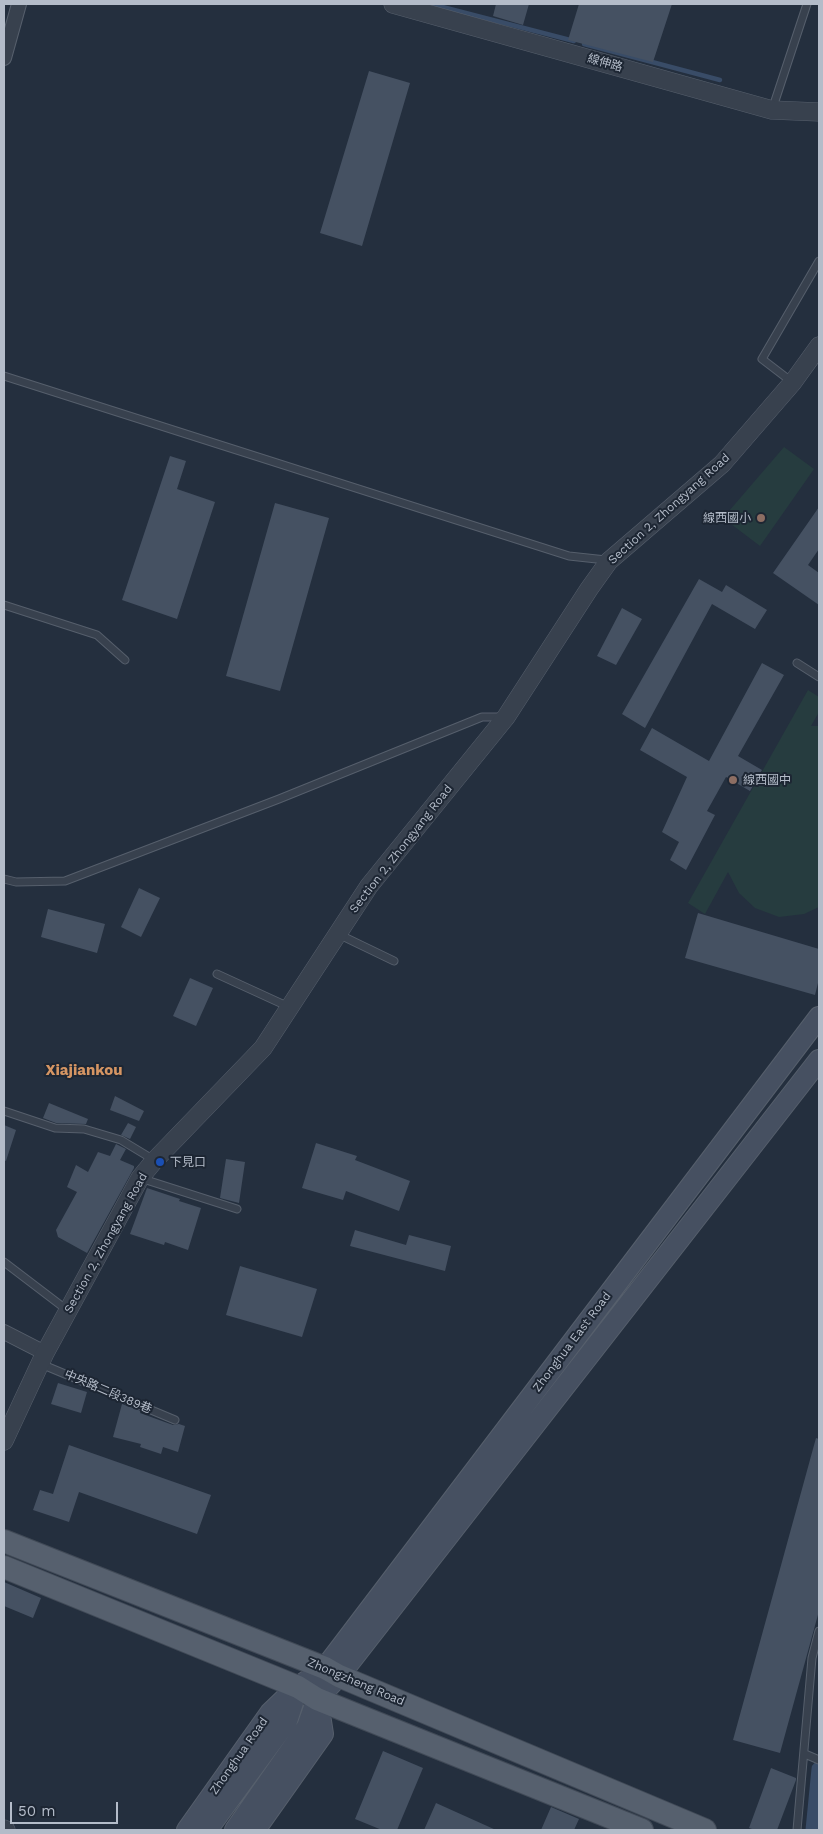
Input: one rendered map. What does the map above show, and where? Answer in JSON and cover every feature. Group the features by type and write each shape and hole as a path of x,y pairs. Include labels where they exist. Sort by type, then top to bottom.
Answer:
{"main road":[{"name":"Zhonghua East Road","path":"332,1672 819,1016"},
{"name":"Zhonghua East Road","path":"332,1672 819,1060"},
{"name":"Zhongzheng Road","path":"4,1541 332,1672 705,1830"},
{"path":"4,1567 298,1687 317,1699 642,1830"},
{"name":"Zhonghua Road","path":"187,1830 270,1713 298,1687 332,1672"},
{"path":"234,1830 307,1727 317,1699 332,1672"},
{"name":"Zhonghua Road","path":"207,1830 288,1721 298,1687"},
{"path":"255,1830 323,1734 317,1699"}],"street":[{"path":"4,58 19,4"},
{"name":"線伸路","path":"403,5 772,110 819,112"},
{"name":"Section 2, Zhongyang Road","path":"4,1441 43,1358 140,1178 154,1160 263,1048 369,886 506,717 588,588 609,561 722,464 793,382 819,346"},
{"path":"4,1332 43,1358"}],"lane":[{"path":"772,110 807,4"},
{"path":"793,382 762,359 819,261"},
{"path":"4,376 570,556 609,561"},
{"path":"4,605 97,635 125,660"},
{"path":"797,663 819,678"},
{"path":"4,879 16,882 65,881 279,799 482,718 506,717"},
{"path":"337,934 394,961"},
{"path":"217,974 289,1007"},
{"path":"4,1111 55,1128 84,1129 121,1140 154,1160"},
{"path":"140,1178 237,1210"},
{"path":"4,1262 69,1311"},
{"name":"中央路二段389巷","path":"43,1358 175,1420"},
{"path":"797,1830 805,1754 807,1703 812,1658 819,1631"},
{"path":"805,1754 819,1760"}],"green space":[{"path":"784,447 814,469 760,546 723,518"},
{"path":"808,690 819,697 819,712 811,726 819,726 819,907 804,914 779,917 755,908 739,893 728,872 705,914 688,903"}],"building":[{"path":"496,4 529,4 523,25 493,16"},
{"path":"579,4 672,4 653,62 568,40"},
{"path":"369,71 410,83 362,246 320,233"},
{"path":"170,456 186,461 177,489 215,502 177,619 122,600"},
{"path":"275,503 329,518 280,691 226,676"},
{"path":"819,507 819,549 808,565 819,573 819,605 773,573"},
{"path":"699,579 722,592 726,585 767,610 755,629 712,604 645,728 622,714"},
{"path":"622,608 642,619 616,665 597,656"},
{"path":"762,663 784,675 738,756 762,770 750,791 726,777 707,811 715,815 686,870 670,860 679,842 662,832 687,777 640,750 652,728 709,761"},
{"path":"139,888 160,898 141,937 121,927"},
{"path":"48,909 105,924 97,953 41,937"},
{"path":"698,913 819,949 819,979 815,995 685,958"},
{"path":"190,978 213,988 196,1026 173,1016"},
{"path":"115,1096 144,1111 139,1121 110,1110"},
{"path":"49,1103 88,1119 86,1124 56,1123 43,1118"},
{"path":"128,1123 136,1127 130,1139 121,1135"},
{"path":"4,1125 16,1130 6,1161 4,1160"},
{"path":"316,1143 357,1156 355,1160 410,1181 399,1211 346,1191 343,1200 302,1188"},
{"path":"116,1144 126,1149 120,1160 134,1166 134,1168 87,1253 58,1237 56,1230 77,1192 67,1187 76,1165 88,1172 98,1152 110,1156"},
{"path":"226,1159 245,1162 239,1203 220,1198"},
{"path":"147,1188 201,1208 188,1250 165,1242 164,1245 130,1234"},
{"path":"355,1230 406,1245 409,1235 451,1246 445,1271 350,1246"},
{"path":"240,1266 317,1289 302,1337 226,1315"},
{"path":"58,1383 87,1392 81,1413 51,1404"},
{"path":"122,1404 173,1425 185,1426 178,1452 163,1447 161,1454 140,1447 141,1444 113,1437"},
{"path":"816,1438 819,1439 819,1611 780,1753 733,1740"},
{"path":"69,1445 211,1495 197,1534 79,1492 69,1522 33,1510 40,1490 53,1494"},
{"path":"4,1582 41,1598 33,1618 4,1606"},
{"path":"383,1751 423,1768 397,1830 382,1830 355,1819"},
{"path":"771,1768 796,1778 796,1780 777,1830 755,1830 749,1828"},
{"path":"436,1803 496,1830 424,1830"},
{"path":"551,1807 579,1819 574,1830 541,1830"}],"waterway":[{"path":"431,4 574,41"},
{"path":"584,44 720,80"},
{"path":"813,1830 819,1769"}],"place":[{"name":"線西國小","path":"761,518"},
{"name":"線西國中","path":"733,780"},
{"name":"下見口","path":"160,1162"}],"district":[{"name":"Xiajiankou","path":"84,1071"}]}
